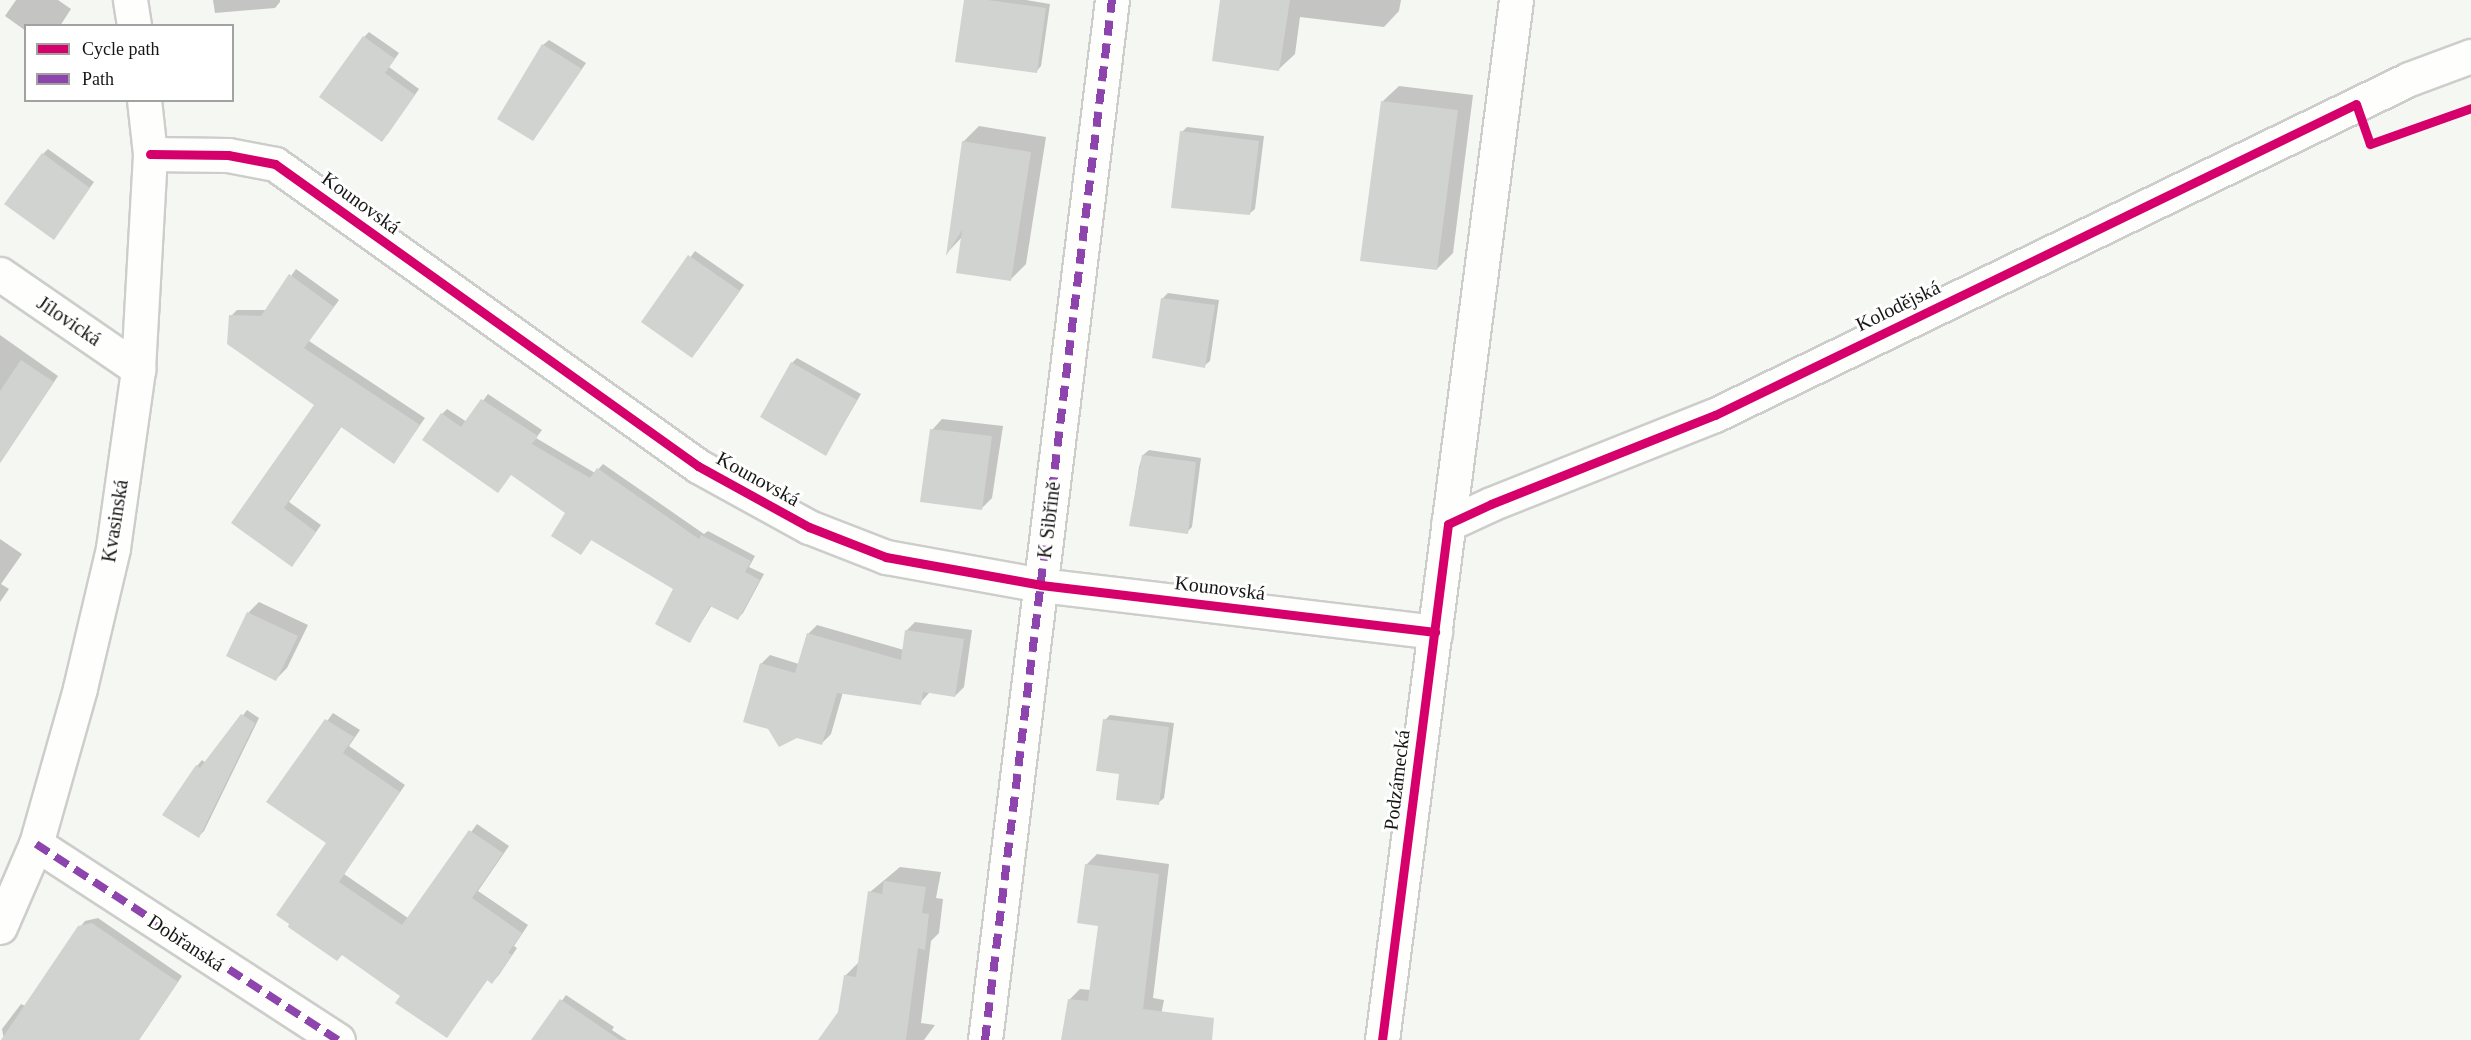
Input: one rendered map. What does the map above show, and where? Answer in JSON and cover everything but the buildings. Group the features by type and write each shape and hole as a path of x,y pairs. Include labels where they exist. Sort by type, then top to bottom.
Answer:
{"street":[{"path":"130,0 134,24"},
{"name":"K Sibřině","path":"985,1040 1112,0"},
{"name":"Podzámecká","path":"1382,1040 1516,0"},
{"name":"Kolodějská","path":"1448,524 1491,504 1714,415 2409,79 2471,56"},
{"name":"Kvasinská","path":"0,927 36,844 80,688 112,548 138,369 150,154 144,102"},
{"name":"Kounovská","path":"150,154 228,155 275,164 698,466 809,527 886,557 1041,585 1435,632"},
{"name":"Jílovická","path":"0,274 138,369"},
{"name":"Dobřanská","path":"36,844 338,1040"}],"marked path":[{"path":"985,1040 1112,0"},
{"path":"36,844 338,1040"}],"cycle path":[{"path":"1382,1040 1448,524 1491,504 1715,415 2356,104 2370,144 2471,108"},
{"path":"150,154 228,155 275,164 698,466 809,527 886,557 1041,585 1435,632"}]}
